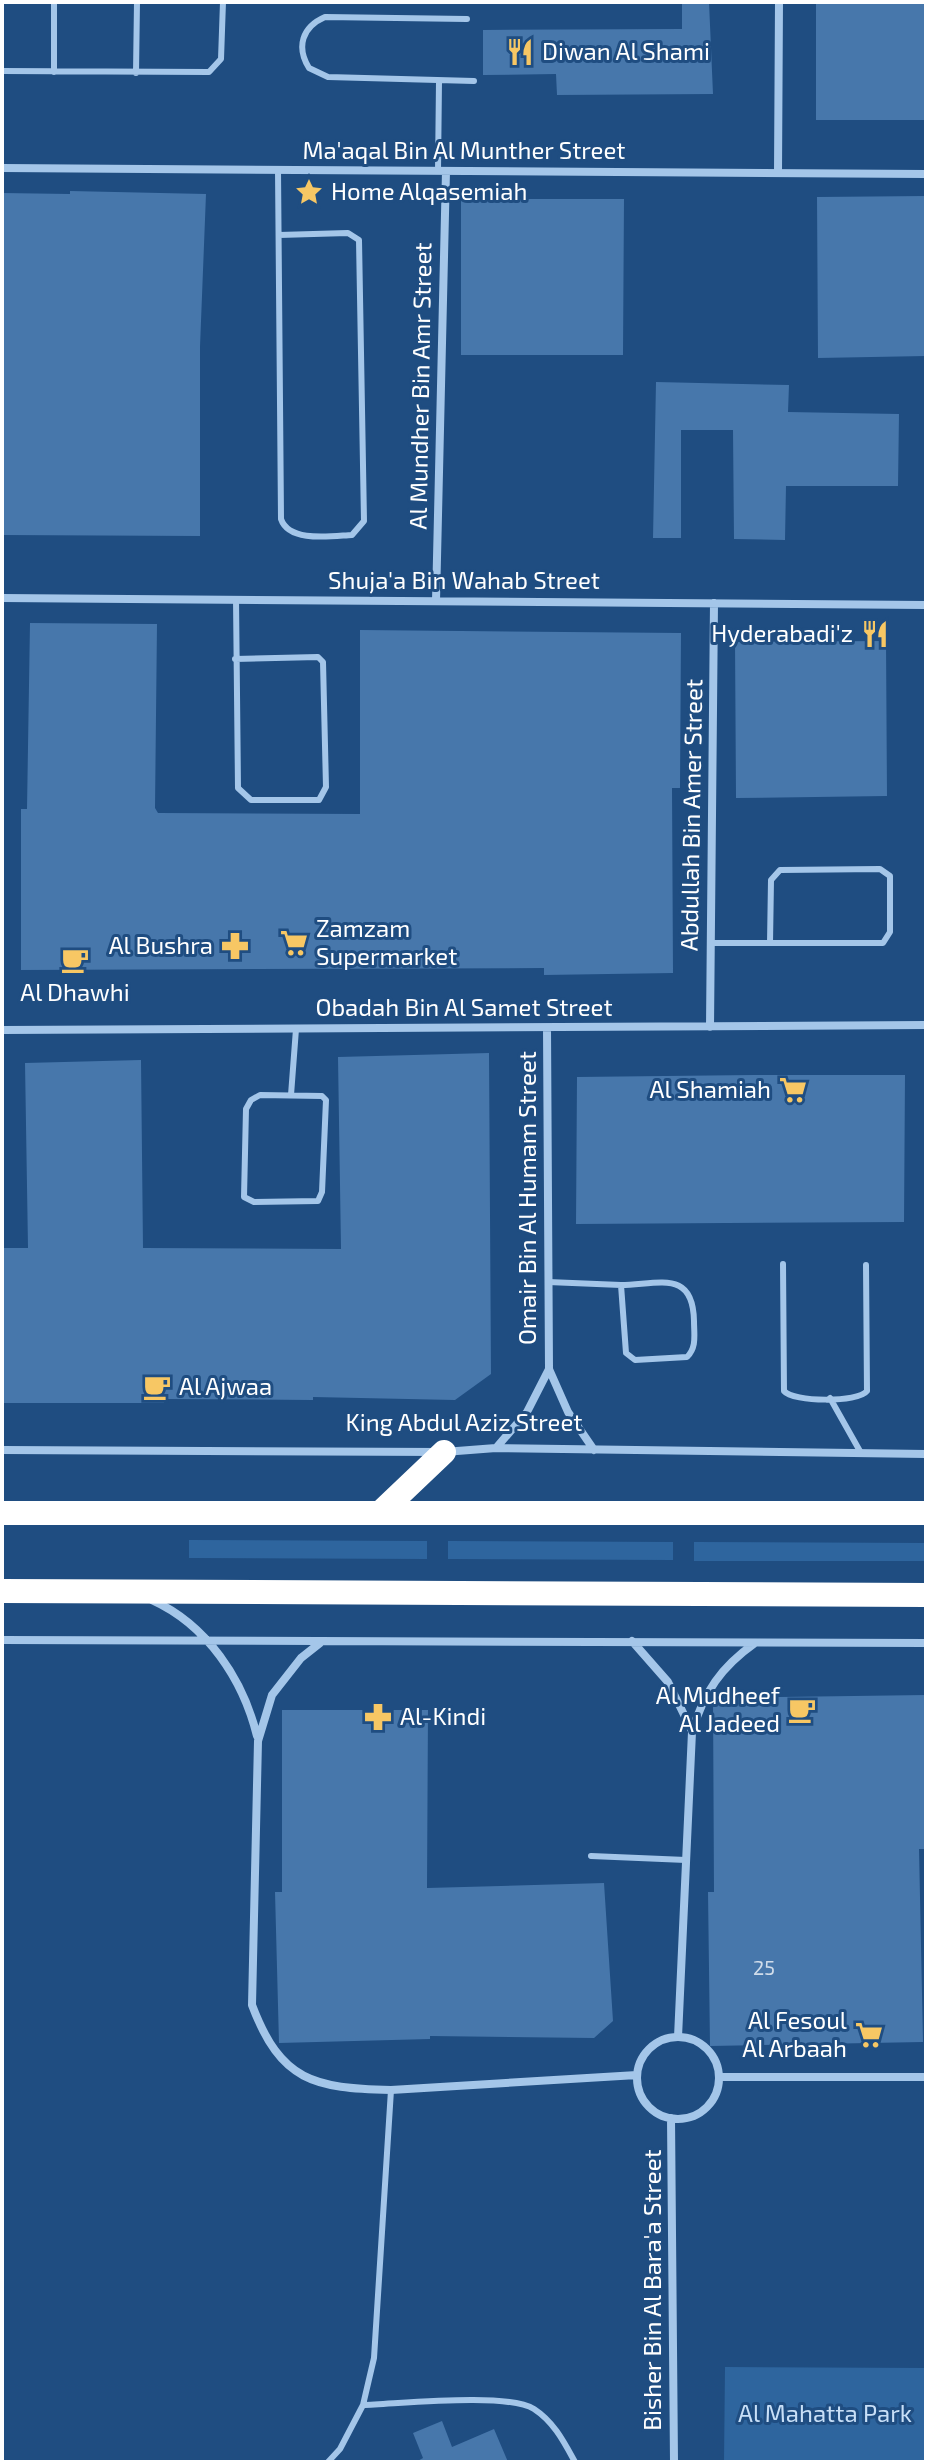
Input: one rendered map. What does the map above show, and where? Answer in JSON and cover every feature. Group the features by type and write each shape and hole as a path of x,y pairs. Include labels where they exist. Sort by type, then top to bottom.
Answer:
{"highway":[{"path":"382,1511 444,1452"},
{"path":"2,1513 926,1513"},
{"path":"2,1591 926,1595"}],"street":[{"path":"778,172 779,2"},
{"name":"Ma'aqal Bin Al Munther Street","path":"2,168 926,174"},
{"name":"Al Mundher Bin Amr Street","path":"436,601 442,171"},
{"name":"Shuja'a Bin Wahab Street","path":"2,598 926,605"},
{"name":"Abdullah Bin Amer Street","path":"710,1027 714,603"},
{"name":"Obadah Bin Al Samet Street","path":"2,1030 926,1025"},
{"name":"Omair Bin Al Humam Street","path":"547,1028 549,1369 568,1412 594,1450"},
{"name":"Omair Bin Al Humam Street","path":"496,1448 527,1412 549,1369"},
{"name":"King Abdul Aziz Street","path":"2,1450 444,1452 496,1448 926,1454"},
{"path":"129,1590 157,1603 207,1641 240,1687 258,1741"},
{"path":"2,1640 926,1643"},
{"path":"632,1641 668,1682 692,1732"},
{"path":"320,1643 301,1658 272,1695 258,1741 252,2005 265,2037 286,2064 316,2083 391,2090 637,2075"},
{"path":"678,2037 692,1732 700,1705 713,1680 732,1659 755,1643"},
{"path":"678,2037 694,2040 707,2049 716,2061 719,2077 717,2091 699,2113 671,2118 658,2113 646,2103 639,2090 637,2075 646,2052 655,2044 678,2037"},
{"path":"719,2077 926,2077"},
{"name":"Bisher Bin Al Bara'a Street","path":"671,2118 674,2462"}],"lane":[{"path":"54,2 54,72"},
{"path":"136,73 137,2"},
{"path":"2,71 199,74 217,67 223,50 223,2"},
{"path":"467,19 325,17 315,22 303,38 304,59 318,74 474,81"},
{"path":"439,81 442,171"},
{"path":"278,170 281,519 287,529 297,535 352,535 364,521 359,240 348,233 279,235"},
{"path":"235,659 318,657 323,662 326,787 323,798 251,800 241,793 238,783 235,659 236,599"},
{"path":"711,943 770,943 883,943 890,932 890,876 880,869 780,870 771,880 770,943"},
{"path":"291,1095 296,1029"},
{"path":"260,1095 291,1095 322,1096 326,1100 321,1197 308,1203 250,1202 244,1192 248,1104 260,1095"},
{"path":"783,1264 784,1391 795,1398 860,1398 867,1391 866,1265"},
{"path":"548,1282 679,1285 689,1292 694,1304 694,1343 687,1357 635,1360 626,1353 621,1285"},
{"path":"830,1398 861,1453"},
{"path":"591,1856 686,1860"},
{"path":"328,2462 340,2449 363,2405 374,2358 391,2090"},
{"path":"363,2405 495,2401 532,2408 558,2432 575,2462"}],"green space":[{"path":"189,1540 427,1541 427,1559 189,1558"},
{"path":"448,1541 673,1542 673,1560 448,1559"},
{"path":"694,1542 926,1543 926,1561 694,1561"},
{"name":"Al Mahatta Park","path":"725,2367 926,2368 926,2462 724,2462"}],"building":[{"path":"682,2 709,2 713,94 557,95 556,74 483,75 483,30 682,29"},
{"path":"816,2 926,2 926,120 816,120"},
{"path":"70,191 206,194 200,347 200,536 2,535 2,193 70,194"},
{"path":"926,196 926,356 818,358 817,197"},
{"path":"461,199 624,199 623,355 461,355"},
{"path":"656,382 789,385 788,412 899,414 898,486 786,486 785,540 734,539 733,430 681,430 681,538 653,538"},
{"path":"30,623 157,624 155,808 158,813 360,814 360,630 681,633 680,788 672,788 673,973 544,975 544,968 21,970 21,809 27,809"},
{"path":"886,641 887,796 736,798 735,642"},
{"path":"489,1053 491,1374 455,1400 313,1397 313,1400 164,1399 164,1403 2,1403 2,1248 28,1248 25,1063 141,1060 143,1248 341,1249 338,1057"},
{"path":"905,1075 904,1222 576,1224 577,1077"},
{"path":"926,1695 926,1849 919,1849 923,2042 710,2046 708,1892 714,1892 713,1698"},
{"path":"282,1710 428,1710 427,1888 604,1883 613,2021 594,2038 430,2036 430,2039 279,2043 275,1892 282,1892"},
{"path":"442,2421 452,2447 494,2429 508,2462 416,2462 423,2458 413,2433"}],"place":[{"name":"Diwan Al Shami","path":"520,52"},
{"name":"Home Alqasemiah","path":"309,192"},
{"name":"Hyderabadi'z","path":"875,634"},
{"name":"Zamzam Supermarket","path":"294,943"},
{"name":"Al Bushra","path":"235,946"},
{"name":"Al Dhawhi","path":"75,960"},
{"name":"Al Shamiah","path":"793,1090"},
{"name":"Al Ajwaa","path":"157,1387"},
{"name":"Al Mudheef Al Jadeed","path":"802,1710"},
{"name":"Al-Kindi","path":"378,1717"},
{"name":"Al Fesoul Al Arbaah","path":"869,2035"}]}
